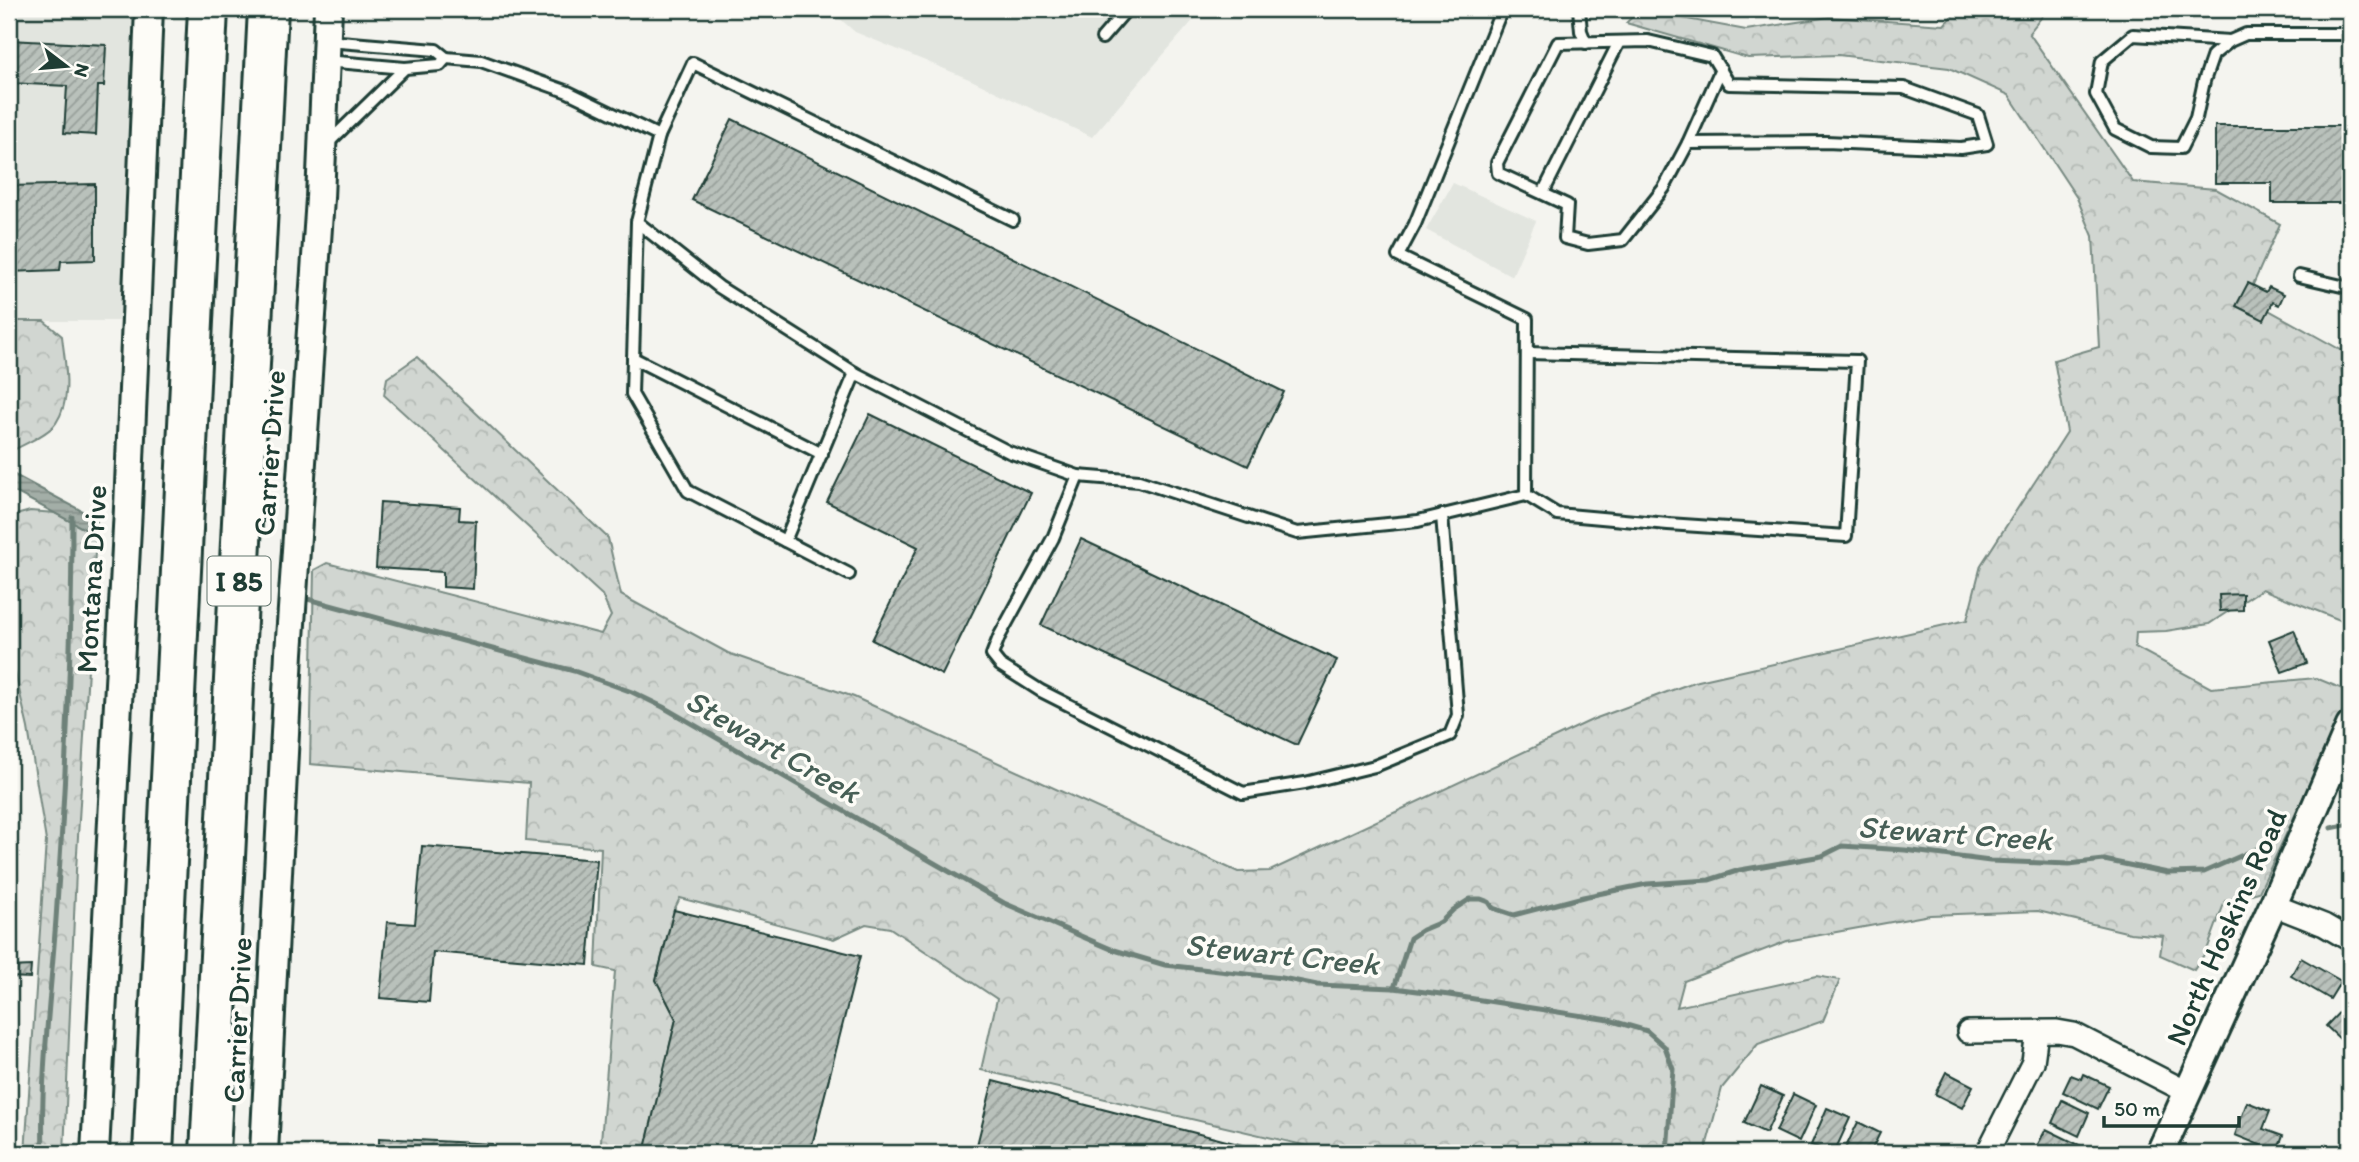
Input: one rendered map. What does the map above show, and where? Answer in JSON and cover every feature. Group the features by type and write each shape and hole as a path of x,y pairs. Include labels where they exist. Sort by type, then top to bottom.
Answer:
{"highway":[{"name":"I 85","path":"153,1153 208,9"},
{"name":"I 85","path":"210,1153 268,9"}],"street":[{"name":"Montana Drive","path":"95,1153 128,508 149,9"},
{"name":"Carrier Drive","path":"264,1153 282,766 322,149 328,9"},
{"name":"North Hoskins Road","path":"2160,1153 2273,905 2350,726"},
{"path":"2273,905 2324,925 2350,940"},
{"path":"1968,1032 2057,1031 2074,1034 2097,1043 2189,1093"},
{"path":"1987,1153 2033,1062 2037,1032"}],"lane":[{"path":"1102,38 1126,9"},
{"path":"1502,9 1415,224 1398,256 1527,319 1526,495"},
{"path":"1579,9 1581,31 1586,43"},
{"path":"2230,41 2133,35 2102,61 2096,94 2115,129 2151,147 2181,148 2196,118 2213,55 2230,41 2246,34 2350,34"},
{"path":"1688,143 1826,142 1961,148 1987,144 1978,115 1904,88 1728,84 1721,69 1712,56 1648,41 1558,43 1497,163 1498,173 1567,205 1565,238 1588,244 1623,240 1664,188 1688,143 1721,69"},
{"path":"1543,193 1619,42"},
{"path":"326,51 436,50 446,58 481,61 569,92 659,135"},
{"path":"326,51 405,68 440,65 446,58"},
{"path":"849,574 688,491 632,394 637,222 659,135 693,63 1013,220"},
{"path":"322,149 405,68"},
{"path":"637,222 719,287 855,373 1009,452 1078,476 1139,481 1297,533 1418,521 1526,495 1557,514 1846,536 1857,360 1527,353"},
{"path":"2299,276 2350,288"},
{"path":"633,358 821,454"},
{"path":"785,541 855,373"},
{"path":"1078,476 1053,538 999,637 992,655 1000,665 1041,691 1243,793 1305,783 1375,766 1450,735 1458,715 1442,515"}],"shaded area":[{"path":"9,9 134,9 120,321 9,321"},
{"path":"829,9 1203,9 1092,137 969,79 855,32"},
{"path":"1453,183 1536,221 1512,276 1426,230"},
{"path":"9,472 97,519 96,535 9,489"}],"green space":[{"path":"1958,9 2048,9 2029,33 2133,182 2216,189 2280,224 2247,298 2350,355 2350,624 2262,589 2209,624 2166,631 2136,632 2135,647 2211,688 2316,678 2350,692 2350,698 2259,892 2225,901 2207,950 2194,970 2160,955 2163,936 2130,933 2038,911 1930,915 1787,941 1684,981 1677,1007 1816,976 1840,980 1823,1021 1758,1044 1722,1088 1706,1147 1709,1153 1337,1153 981,1070 997,999 890,928 866,924 834,939 680,898 674,910 656,980 676,1019 644,1153 600,1153 615,971 596,967 601,848 526,841 529,783 310,764 314,570 327,563 601,634 611,616 602,595 384,395 387,378 417,357 608,538 621,595 728,653 854,697 1238,872 1270,871 1594,719 1694,682 1967,620 1981,565 2067,432 2054,360 2099,347 2093,236 2077,198 2009,95 1949,68 1838,55 1748,58 1626,23 1639,10 1746,30 1829,17 1944,25"},
{"path":"9,321 44,321 62,336 66,392 65,403 56,423 41,435 9,452"},
{"path":"30,511 55,513 96,535 76,870 64,1153 25,1153 46,841 28,728 14,668 9,665 9,517"}],"building":[{"path":"9,40 106,45 104,86 98,86 96,135 64,133 67,86 9,83"},
{"path":"732,119 1284,392 1248,466 692,200"},
{"path":"2215,126 2350,126 2350,203 2272,203 2272,183 2215,183"},
{"path":"95,184 95,260 61,261 60,270 9,272 9,186"},
{"path":"2248,283 2266,292 2269,287 2284,294 2279,305 2273,302 2264,320 2236,306"},
{"path":"870,414 1031,493 942,675 872,640 918,547 827,502"},
{"path":"380,502 460,507 459,520 476,521 473,589 443,587 443,572 376,568"},
{"path":"1081,539 1337,660 1297,745 1041,625"},
{"path":"2243,594 2243,610 2220,611 2219,595"},
{"path":"2294,630 2307,663 2282,672 2269,640"},
{"path":"422,846 597,860 588,965 433,952 429,1002 380,998 387,922 415,924"},
{"path":"674,910 860,956 810,1153 644,1153 676,1019 656,980"},
{"path":"2301,958 2341,981 2330,999 2291,976"},
{"path":"31,966 30,978 9,977 9,967"},
{"path":"2350,1001 2350,1034 2342,1041 2326,1026"},
{"path":"1946,1072 1973,1086 1962,1108 1935,1094"},
{"path":"2083,1074 2109,1086 2098,1109 2063,1092 2071,1075 2081,1079"},
{"path":"993,1081 1246,1146 1244,1153 975,1153"},
{"path":"1761,1086 1783,1096 1766,1133 1744,1123"},
{"path":"1793,1094 1816,1105 1799,1142 1776,1131"},
{"path":"2062,1100 2089,1113 2079,1136 2052,1123"},
{"path":"2247,1102 2270,1111 2263,1129 2283,1136 2277,1152 2235,1135"},
{"path":"1827,1108 1850,1118 1834,1153 1811,1145"},
{"path":"1858,1122 1880,1133 1870,1153 1843,1153"},
{"path":"2046,1129 2081,1146 2077,1153 2047,1153 2048,1151 2037,1146"},
{"path":"379,1138 492,1144 492,1153 379,1153"}],"waterway":[{"path":"43,1153 45,1060 66,759 72,517"},
{"name":"Stewart Creek","path":"304,598 574,671 632,692 663,707 1004,903 1111,949 1165,965 1282,978 1317,985 1394,988 1449,995 1609,1020 1647,1031 1665,1047 1673,1069 1667,1153"},
{"name":"Stewart Creek","path":"2331,828 2350,824"},
{"name":"Stewart Creek","path":"1394,988 1410,938 1441,922 1470,899 1481,899 1489,902 1493,908 1514,915 1647,884 1709,880 1740,870 1822,856 1842,846 1905,850 1990,861 2069,864 2104,860 2168,873 2204,872 2268,844"}]}
